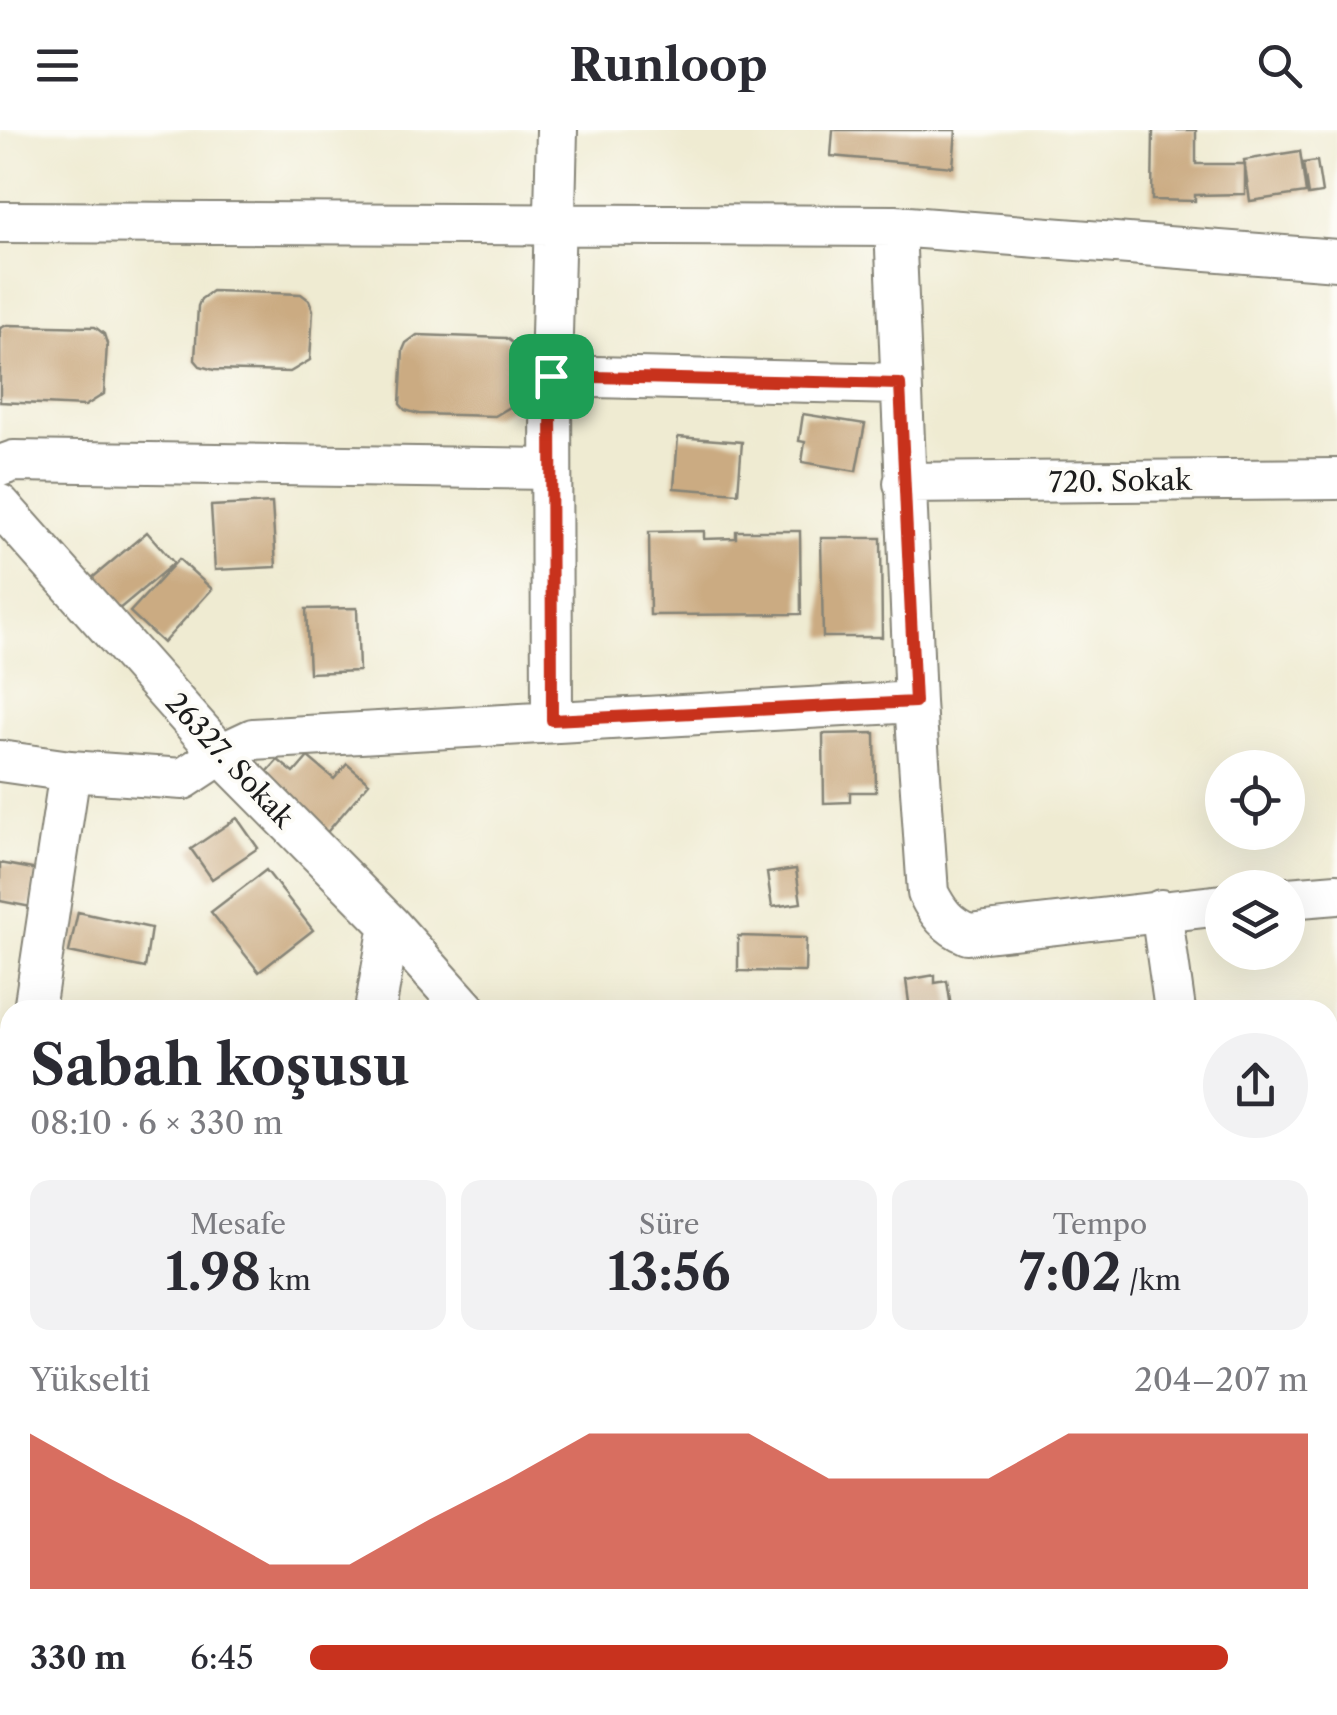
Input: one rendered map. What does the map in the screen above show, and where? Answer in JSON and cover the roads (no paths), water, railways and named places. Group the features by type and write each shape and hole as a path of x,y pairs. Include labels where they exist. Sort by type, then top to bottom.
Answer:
{"street":[{"path":"552,720 552,226 557,130"},
{"path":"0,222 895,226 1337,260"},
{"path":"895,226 904,482 928,893 939,914 953,928 968,934 1205,906"},
{"path":"551,376 900,384"},
{"path":"0,466 14,462 551,469"},
{"name":"720. Sokak","path":"904,482 1337,478"},
{"name":"26327. Sokak","path":"0,505 221,754 457,1000"},
{"path":"0,761 184,779 221,754 253,739 915,702"},
{"path":"36,1000 70,770"},
{"path":"1305,897 1337,894"},
{"path":"1162,910 1174,1000"},
{"path":"377,1000 390,926"}]}
